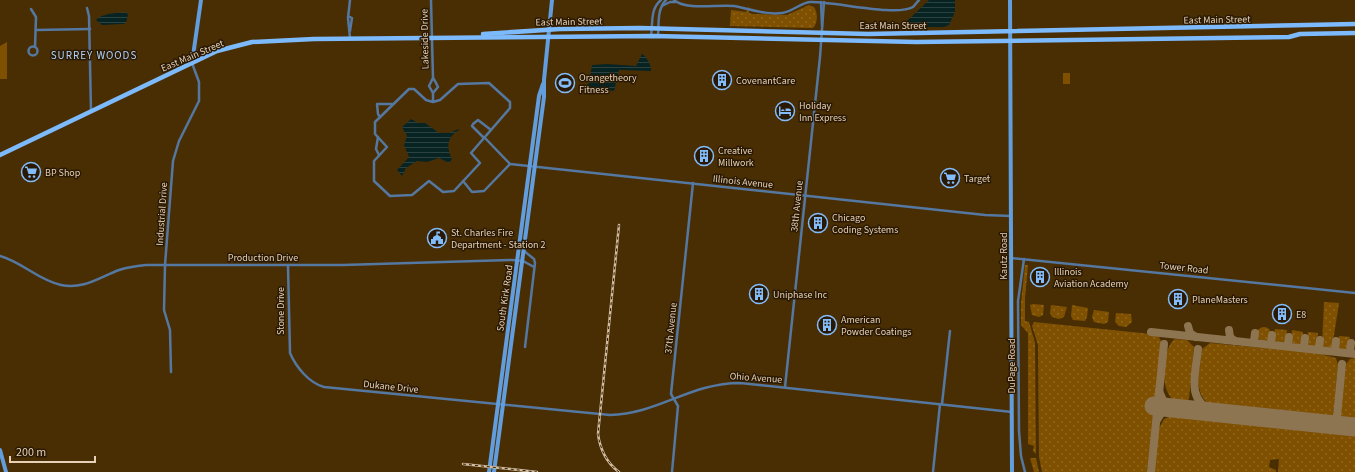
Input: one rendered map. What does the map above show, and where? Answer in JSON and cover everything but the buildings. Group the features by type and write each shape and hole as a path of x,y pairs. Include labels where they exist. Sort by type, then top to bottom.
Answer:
{"main road":[{"path":"192,63 201,0"},
{"name":"South Kirk Road","path":"494,472 544,97 544,80 552,0"},
{"name":"Kautz Road","path":"1010,0 1012,472"},
{"name":"East Main Street","path":"431,37 550,30 658,29 868,34 1010,33 1355,24"},
{"name":"East Main Street","path":"0,155 192,63 218,52 252,42 350,38 549,36 658,36 916,42 1289,37 1300,34 1355,33"},
{"name":"South Kirk Road","path":"489,472 529,166 539,96 544,80"},
{"path":"0,450 6,472"}],"street":[{"path":"350,0 350,17 352,18 350,38"},
{"name":"Lakeside Drive","path":"431,0 432,78 429,86 433,93 433,102"},
{"path":"658,36 658,16 666,0"},
{"path":"674,0 678,3"},
{"path":"662,6 670,2 689,5 734,6 759,12 781,13 802,4 823,2 838,3 854,8 896,9 912,7 919,0"},
{"path":"651,36 654,11 659,1"},
{"name":"38th Avenue","path":"785,387 806,195 822,32 823,2"},
{"path":"86,8 89,16 90,29 91,112"},
{"path":"32,9 36,17 35,47"},
{"path":"36,30 90,29"},
{"name":"Industrial Drive","path":"170,372 170,330 164,310 173,161 179,141 196,110 199,96 199,82 192,63"},
{"name":"Lakeside Drive","path":"432,78 436,81 438,87 433,93"},
{"path":"489,83 493,84 511,105 471,153 480,163 454,191 443,192 429,181 412,195 390,196 374,181 374,161 387,146 376,134 375,122 393,104 409,89 414,89 426,100 433,102 440,100 458,84 489,83"},
{"path":"380,117 377,104 393,104"},
{"path":"462,181 472,192 484,191 510,164 472,126 472,124 478,120 491,130"},
{"path":"378,137 376,148 379,155"},
{"name":"Illinois Avenue","path":"510,164 985,215 1011,216"},
{"name":"37th Avenue","path":"672,472 678,406 671,394 693,183"},
{"path":"524,250 534,259 525,347"},
{"name":"Production Drive","path":"0,256 18,262 51,282 70,286 90,283 111,273 131,267 166,265 288,266 517,260 523,261 534,267"},
{"name":"Tower Road","path":"1011,258 1355,294"},
{"name":"DuPage Road","path":"1024,259 1018,301 1019,441 1025,472"},
{"name":"Stone Drive","path":"288,266 289,347 291,356"},
{"path":"933,472 950,331"},
{"name":"Dukane Drive","path":"291,356 296,364 310,379 324,387 503,406"},
{"name":"Ohio Avenue","path":"503,406 610,416 639,411 694,390 725,383 750,383 1012,412"}],"shaded area":[{"path":"809,5 814,7 817,15 817,21 813,28 730,26 731,10 746,12 749,6 749,13 752,14 787,15"},
{"path":"7,42 7,79 0,79 0,46"},
{"path":"1063,73 1070,73 1070,84 1063,84"},
{"path":"1025,265 1028,265 1025,298 1025,321 1029,322 1035,343 1036,454 1033,451 1034,446 1028,444 1028,333 1021,325 1021,303"},
{"path":"1324,302 1339,303 1332,348 1322,347"},
{"path":"1030,305 1044,305 1043,315 1039,317 1032,315"},
{"path":"1051,305 1067,307 1064,317 1059,319 1052,317 1050,313"},
{"path":"1072,305 1088,308 1085,321 1073,320 1071,316"},
{"path":"1094,310 1109,312 1108,322 1104,324 1094,322 1092,317"},
{"path":"1116,313 1131,314 1132,322 1126,327 1119,326 1115,322"},
{"path":"1034,322 1151,334 1159,337 1161,341 1155,401 1152,401 1151,410 1154,410 1147,472 1042,472 1039,457 1038,345 1032,326"},
{"path":"1264,327 1269,329 1271,334 1269,339 1264,341 1259,339 1257,334 1259,329"},
{"path":"1275,329 1287,330 1285,343 1273,341"},
{"path":"1292,330 1303,332 1301,345 1291,343"},
{"path":"1308,332 1318,333 1316,347 1307,346"},
{"path":"1339,336 1350,337 1347,350 1338,349"},
{"path":"1175,339 1187,340 1194,347 1189,399 1183,404 1174,401 1168,393 1165,384 1164,373 1167,351"},
{"path":"1210,343 1317,353 1336,358 1338,365 1333,416 1328,419 1213,407 1206,402 1202,396 1198,381 1202,349"},
{"path":"1355,358 1355,422 1344,421 1339,414 1346,364 1350,359"},
{"path":"1177,413 1355,431 1355,472 1278,472 1279,459 1270,460 1269,467 1276,470 1276,472 1154,472 1159,428 1164,419"},
{"path":"1030,458 1036,458 1039,472 1034,472"}],"water":[{"path":"929,0 955,0 955,12 949,25 944,27 905,27 905,23"},
{"path":"126,12 128,15 126,23 123,24 102,25 96,20 102,16"},
{"path":"642,54 648,61 651,71 619,70 614,91 588,87 592,65 607,64 636,66"},
{"path":"411,119 418,123 425,123 439,133 449,133 459,129 450,139 448,146 452,159 449,163 439,158 427,162 417,161 406,168 402,176 397,170 409,157 404,145 407,136 402,127"}],"taxiway":[{"path":"1188,326 1190,333 1196,337"},
{"path":"1229,330 1230,337 1235,341"},
{"path":"1151,332 1355,354"},
{"path":"1254,341 1255,333"},
{"path":"1271,342 1272,335"},
{"path":"1288,344 1289,337"},
{"path":"1304,346 1305,338"},
{"path":"1319,347 1320,340"},
{"path":"1335,349 1336,341"},
{"path":"1350,351 1351,343"},
{"path":"1151,472 1164,344"},
{"path":"1198,349 1194,385 1196,394 1199,401 1205,407 1214,412"},
{"path":"1337,416 1342,364"},
{"path":"1157,420 1162,412 1171,407 1163,400 1159,391"},
{"path":"1326,424 1334,421 1337,416 1338,422 1344,426"}],"runway":[{"path":"1154,406 1355,427"}],"railway":[{"path":"619,225 598,434 600,445 605,455 619,472"},
{"path":"463,464 537,472"}],"place":[{"name":"CovenantCare","path":"722,80"},
{"name":"Orangetheory Fitness","path":"565,83"},
{"name":"Holiday Inn Express","path":"785,111"},
{"name":"Creative Millwork","path":"704,156"},
{"name":"BP Shop","path":"31,172"},
{"name":"Target","path":"950,178"},
{"name":"Chicago Coding Systems","path":"818,223"},
{"name":"St. Charles Fire Department - Station 2","path":"437,238"},
{"name":"Illinois Aviation Academy","path":"1040,277"},
{"name":"Uniphase Inc","path":"759,294"},
{"name":"PlaneMasters","path":"1178,299"},
{"name":"E8","path":"1282,314"},
{"name":"American Powder Coatings","path":"827,325"}],"district":[{"name":"SURREY WOODS","path":"94,55"}]}
